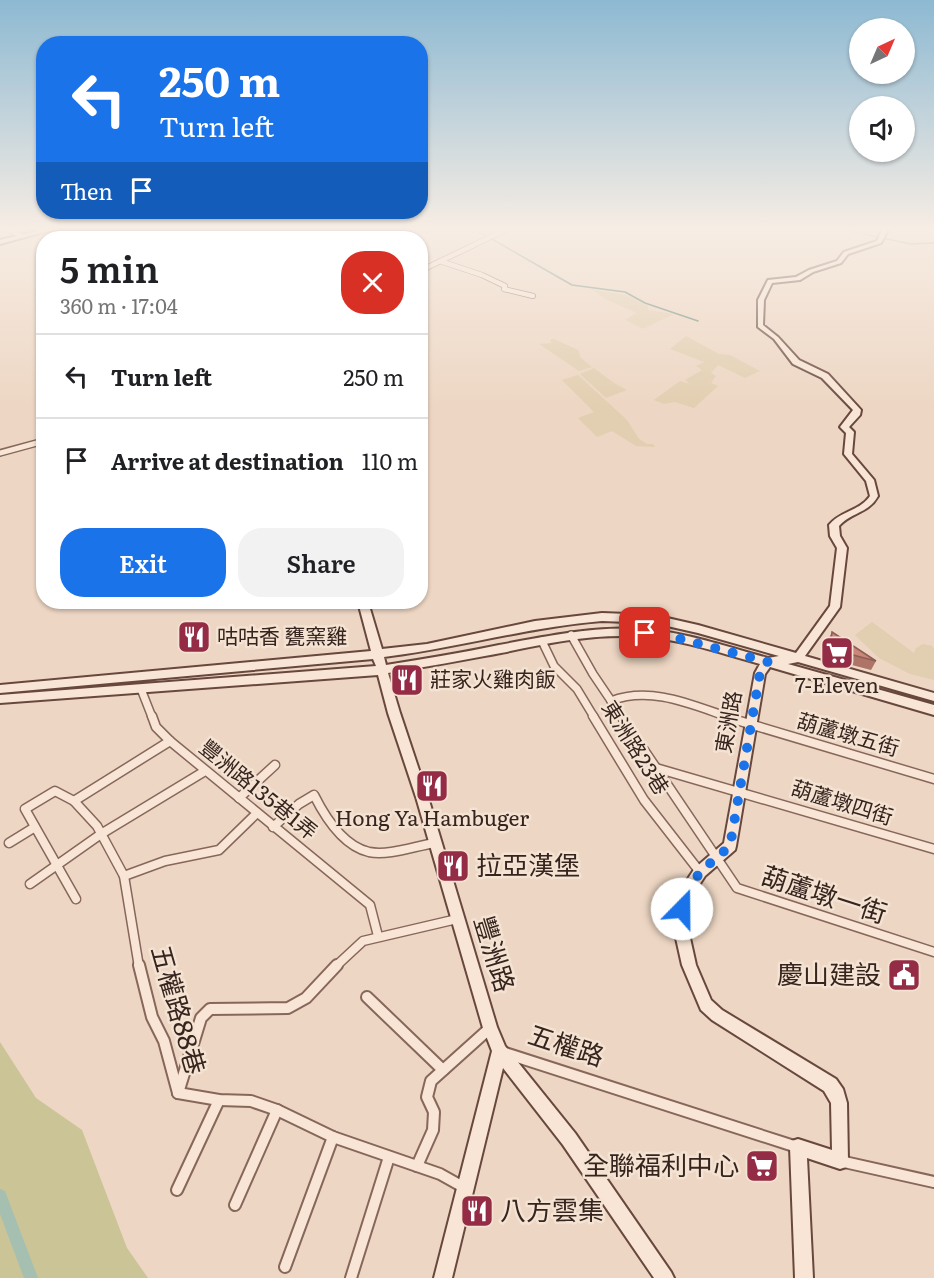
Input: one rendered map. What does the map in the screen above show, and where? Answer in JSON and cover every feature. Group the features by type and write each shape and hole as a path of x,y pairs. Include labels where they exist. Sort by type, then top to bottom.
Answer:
{"street":[{"path":"507,290 533,296"},
{"path":"766,290 762,300 759,323 761,328 776,338 796,362 825,376 857,410 857,413 844,427 850,432 848,454 870,480 874,493 869,504 840,517 834,525 835,536 842,548 835,607 798,658 768,662"},
{"path":"0,453 36,443"},
{"name":"豐洲路","path":"365,609 490,1028 500,1051 569,1139 665,1278"},
{"path":"0,688 378,654 427,648 535,625 602,617 654,619 934,697"},
{"path":"0,699 383,670 571,635 606,632 669,636 934,710"},
{"name":"葫蘆墩一街","path":"571,635 611,701 736,888 934,952"},
{"name":"東洲路23巷","path":"542,641 554,666 577,689 644,800 700,872"},
{"name":"東洲路","path":"768,662 760,673 730,846 700,872 686,894 682,917 685,952 706,1005 717,1015 834,1089 839,1103 840,1161"},
{"name":"豐洲路135巷1弄","path":"141,689 156,727 170,741 370,905 378,936"},
{"name":"葫蘆墩五街","path":"611,701 624,696 643,695 675,699 752,726 934,779"},
{"path":"76,899 25,809 55,791 74,801 170,741"},
{"path":"238,798 275,765"},
{"name":"葫蘆墩四街","path":"656,768 934,849"},
{"path":"30,884 101,834 205,771"},
{"path":"273,826 299,804 314,795 322,812 333,826 347,840 369,852 435,843"},
{"name":"五權路88巷","path":"74,801 97,826 124,876 136,955 152,1017 164,1041 178,1093 219,1100 251,1101 277,1110 333,1137 440,1174 465,1188"},
{"path":"124,876 165,861 219,850 256,813"},
{"path":"9,843 35,827"},
{"path":"178,1093 201,1018 210,1010 289,1008 302,1001 350,949 378,936 457,919"},
{"path":"367,997 443,1070"},
{"path":"417,1166 433,1130 434,1112 427,1097 431,1082 490,1028"},
{"name":"五權路","path":"443,1278 500,1051 840,1161"},
{"path":"177,1190 219,1100"},
{"path":"235,1205 277,1110"},
{"path":"285,1267 333,1137"},
{"path":"798,1147 804,1278"},
{"path":"351,1278 389,1157"},
{"path":"840,1161 934,1182"}],"shaded area":[{"path":"592,290 626,295 648,306 648,310 674,314 643,329 625,320 637,313 607,300"},
{"path":"686,336 719,354 730,355 760,371 745,378 718,365 711,373 716,376 711,383 718,386 694,408 675,402 664,404 654,400 680,381 690,384 685,380 702,370 696,366 704,362 670,349"},
{"path":"554,339 578,350 581,358 592,367 579,371 539,344 552,343 550,340"},
{"path":"594,368 627,390 606,398 580,374"},
{"path":"578,375 627,420 639,439 655,447 636,446 612,431 597,437 578,418 594,412 562,380"},
{"path":"872,622 914,653 916,648 923,644 932,646 934,649 934,680 910,674 879,658 855,635"},
{"path":"0,1042 36,1098 82,1130 127,1248 148,1278 0,1278"}],"building":[{"path":"191,622 200,635 191,639 183,626"},
{"path":"832,632 876,661 830,649"}],"waterway":[{"path":"607,290 625,292 645,303 698,321"},
{"path":"0,1196 31,1278"}],"place":[{"name":"咕咕香 甕窯雞","path":"194,637"},
{"name":"7-Eleven","path":"837,653"},
{"name":"莊家火雞肉飯","path":"407,680"},
{"name":"Hong Ya Hambuger","path":"432,786"},
{"name":"拉亞漢堡","path":"453,866"},
{"name":"慶山建設","path":"904,975"},
{"name":"全聯福利中心","path":"762,1166"},
{"name":"八方雲集","path":"477,1211"}],"route":[{"path":"645,633 669,636 768,662 760,673 730,846 700,872 690,885 682,909"}]}
